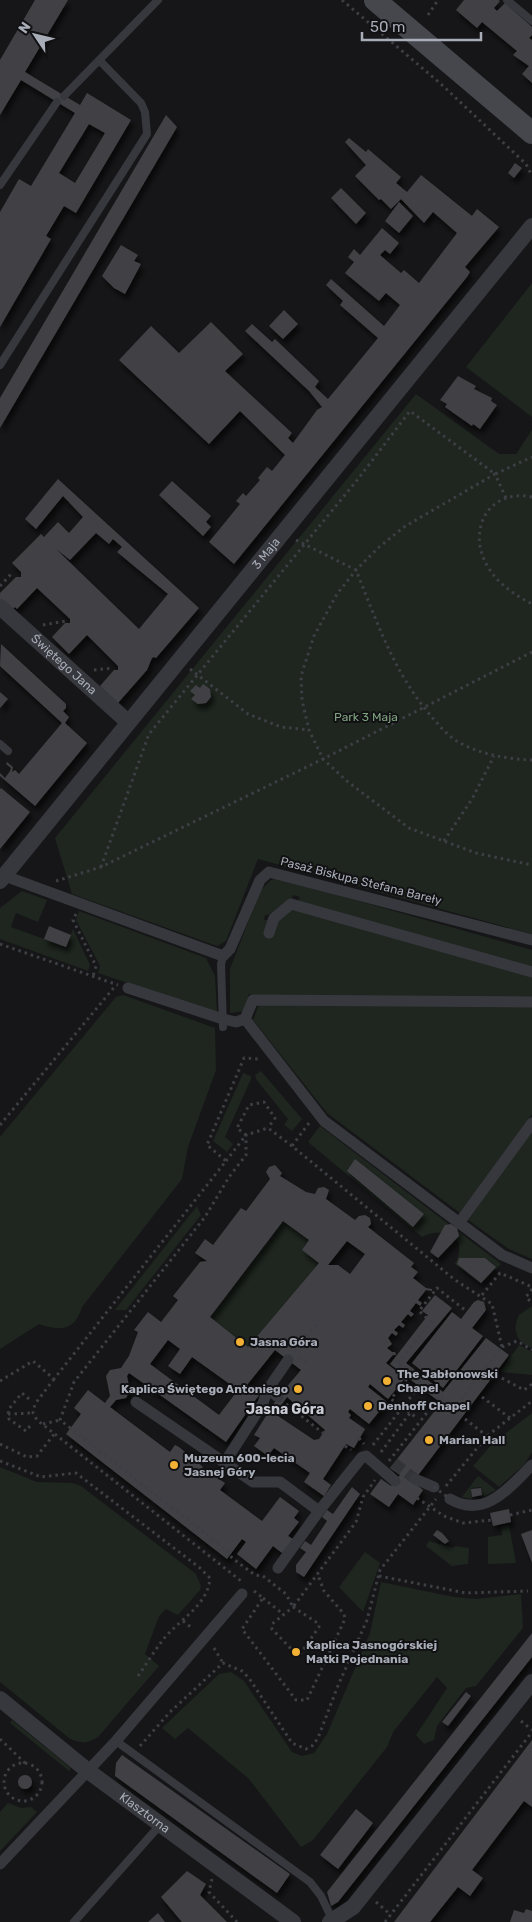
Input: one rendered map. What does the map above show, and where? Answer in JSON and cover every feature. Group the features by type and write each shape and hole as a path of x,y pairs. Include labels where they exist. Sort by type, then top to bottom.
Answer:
{"main road":[{"path":"375,0 532,132"}],"street":[{"name":"3 Maja","path":"2,878 532,226"},
{"name":"Świętego Jana","path":"0,607 128,722"},
{"name":"Pasaż Biskupa Stefana Bareły","path":"223,956 230,949 260,880 269,872 532,940"},
{"path":"2,878 223,956"},
{"path":"269,933 274,918 291,904 532,972"},
{"path":"121,986 223,1023 245,1019 253,1000 532,1002"},
{"path":"245,1019 324,1121 502,1255 532,1268"},
{"path":"459,1223 532,1123"},
{"path":"225,1462 263,1403 268,1389 291,1356"},
{"path":"268,1389 281,1399"},
{"path":"136,1402 253,1482 280,1482 319,1511"},
{"path":"278,1568 319,1511 362,1458 366,1456 395,1481"},
{"path":"450,1499 459,1504 473,1507 490,1502 532,1465"},
{"path":"416,1479 434,1487"},
{"path":"0,1864 116,1741 246,1588"},
{"path":"332,1922 353,1907 532,1682"},
{"name":"Klasztorna","path":"0,1699 88,1771 293,1922"}],"lane":[{"path":"64,96 158,0"},
{"path":"507,0 532,21"},
{"path":"0,365 147,134 145,112 141,103 100,61"},
{"path":"0,185 57,102"},
{"path":"0,744 8,751"},
{"path":"223,956 221,964 223,1023"},
{"path":"116,1741 310,1882 321,1896 332,1922"},
{"path":"74,1922 160,1825"}],"path":[{"path":"342,0 442,84 526,164 532,176"},
{"path":"428,15 438,0"},
{"path":"405,408 495,474 506,498"},
{"path":"101,867 149,734 410,411"},
{"path":"532,457 495,474 404,527 378,548 356,570 337,594 325,615 305,660 302,676 302,700 309,730 323,760 348,782 409,828 476,853 532,865"},
{"path":"532,497 520,494 495,503 479,525 478,539 488,567 500,583 532,604"},
{"path":"297,540 341,560 356,570 389,651 404,679 424,708 443,730 461,743 494,756 532,760"},
{"path":"0,586 12,573"},
{"path":"32,636 43,625 66,621"},
{"path":"67,878 101,867 323,760 532,652"},
{"path":"85,669 113,668"},
{"path":"191,670 248,714 281,727 309,730"},
{"path":"444,841 472,798 494,756"},
{"path":"79,905 73,920 96,966 93,976"},
{"path":"0,944 121,986 0,1125"},
{"path":"226,1161 207,1145 244,1058 259,1059 264,1066"},
{"path":"33,1413 35,1404 54,1379 246,1134 268,1128 276,1118 264,1102 248,1105 237,1128 246,1134"},
{"path":"292,1146 309,1124 304,1117"},
{"path":"268,1128 455,1280 482,1295 492,1304 502,1347"},
{"path":"60,1420 74,1382 206,1218 229,1177 246,1155 246,1134"},
{"path":"482,1295 500,1273 532,1288 526,1297 532,1303"},
{"path":"417,1418 391,1399 409,1376 399,1368 400,1365 430,1322 420,1311 438,1288 465,1310"},
{"path":"291,1356 321,1319"},
{"path":"394,1360 456,1408 502,1347 516,1341 532,1350"},
{"path":"303,1359 308,1362"},
{"path":"0,1381 32,1361 54,1379"},
{"path":"485,1369 524,1390 532,1384"},
{"path":"366,1456 417,1389"},
{"path":"29,1399 22,1393 8,1410 8,1414 9,1419 26,1431 30,1426"},
{"path":"394,1455 440,1396"},
{"path":"482,1397 510,1418"},
{"path":"281,1399 293,1412 323,1433"},
{"path":"214,1648 223,1663 242,1671 249,1678 292,1743 298,1748 306,1749 312,1746 318,1738 337,1688 367,1620 379,1576 388,1558 487,1436 532,1401"},
{"path":"8,1414 33,1413"},
{"path":"33,1413 42,1424 246,1588 263,1598 283,1614"},
{"path":"392,1439 410,1414"},
{"path":"465,1419 487,1436"},
{"path":"42,1424 60,1420"},
{"path":"60,1420 228,1551 232,1558 255,1575 263,1576 286,1594 293,1607 318,1624 320,1627 301,1653 295,1653 272,1629 272,1624 293,1607 356,1522 363,1498 376,1478"},
{"path":"0,1444 27,1457 37,1456 55,1433"},
{"path":"0,1461 41,1477 76,1473 200,1568 210,1578 209,1591 183,1621 162,1641 136,1679"},
{"path":"434,1487 450,1499"},
{"path":"417,1498 444,1516 462,1523 492,1520"},
{"path":"510,1515 532,1510"},
{"path":"263,1598 242,1629 296,1700 307,1700 345,1619 344,1614 324,1591 318,1575"},
{"path":"379,1576 466,1594 528,1591"},
{"path":"183,1621 192,1628"},
{"path":"133,1754 170,1712 223,1663"},
{"path":"385,1922 532,1731 516,1718"},
{"path":"0,1739 26,1764 38,1770 42,1782 38,1794 34,1798 16,1800 7,1792 5,1782"},
{"path":"0,1788 5,1782 9,1770 14,1766 26,1764"},
{"path":"212,1879 209,1892 237,1922"},
{"path":"372,1898 391,1914"}],"green space":[{"path":"532,283 532,417 466,367"},
{"name":"Park 3 Maja","path":"416,394 499,454 516,454 532,430 532,934 258,859 226,941 217,946 72,894 55,838"},
{"path":"277,878 532,950 532,968 298,902 300,897 293,895 292,899 268,915 265,915 264,920 277,919 292,909 532,977 532,998 262,997 249,994 244,1011 230,1013 230,969 260,891 271,880"},
{"path":"22,891 47,900 38,922 16,913 11,927 66,947 73,929 90,965 88,971 0,939 0,908"},
{"path":"79,911 206,958 215,976 217,1013 98,973 100,966 76,920"},
{"path":"123,995 215,1028 216,1070 188,1147 182,1179 82,1307 75,1321 65,1328 53,1328 39,1324 0,1349 0,1137 116,997"},
{"path":"259,1005 532,1005 532,1114 460,1213 327,1113 253,1020"},
{"path":"261,1071 302,1119 292,1131 284,1125 288,1119 256,1079 255,1075"},
{"path":"243,1073 251,1076 251,1079 225,1137 233,1144 227,1152 213,1141"},
{"path":"320,1126 501,1264 481,1284 455,1264 459,1255 459,1247 453,1236 439,1232 422,1237 308,1142"},
{"path":"532,1131 532,1259 509,1249 468,1220"},
{"path":"197,1206 201,1215 126,1310 115,1310"},
{"path":"283,1221 309,1240 302,1250 319,1263 248,1347 210,1317"},
{"path":"532,1306 532,1348 522,1343 519,1339 516,1325 519,1315"},
{"path":"519,1345 532,1352 532,1375 500,1372"},
{"path":"532,1413 532,1452 524,1465 499,1487 473,1466 493,1443"},
{"path":"0,1467 37,1482 72,1483 81,1486 196,1574 201,1586 200,1590 178,1615 166,1609 159,1616 145,1654 159,1666 98,1737 91,1741 81,1742 69,1738 0,1682"},
{"path":"478,1476 496,1490 483,1497 481,1487 471,1488 472,1499 462,1497"},
{"path":"509,1525 516,1563 488,1564 488,1537 502,1535 501,1527"},
{"path":"429,1541 454,1548 455,1546 469,1548 468,1564 452,1566 426,1546"},
{"path":"365,1552 380,1563 363,1612 339,1587"},
{"path":"381,1582 454,1597 476,1599 521,1594 523,1628 476,1686 466,1688 437,1726 434,1740 424,1744 416,1735 447,1688 437,1677 393,1732 387,1747 313,1840 301,1847 249,1779 188,1728 175,1739 162,1728 219,1674 231,1672 244,1681 292,1752 302,1756 314,1753 327,1734 370,1633"},
{"path":"12,1720 71,1768 69,1771 10,1723"},
{"path":"8,1803 21,1808 31,1807 37,1812 0,1851 0,1812"}],"building":[{"path":"35,0 68,0 25,72 80,105 87,93 131,120 76,213 64,206 46,236 51,239 0,327 0,212 19,179 31,186 75,113 21,80 0,115 0,60","holes":["89,124 105,133 75,183 59,173"]},
{"path":"464,0 498,0 500,1 494,8 497,11 505,3 532,27 532,35 529,38 532,40 532,83 522,74 529,66 513,55 517,51 482,22 477,28 456,10"},
{"path":"166,115 177,127 0,428 0,398"},
{"path":"349,138 366,152 368,149 401,177 396,183 407,192 421,175 472,216 477,209 499,227 465,267 470,272 467,277 234,564 209,542 240,504 236,501 243,493 246,496 260,480 258,478 267,467 272,471 285,455 240,411 209,444 119,360 151,326 179,353 211,322 243,354 225,371 292,433 288,438 293,443 317,410 322,407 309,391 245,331 252,324 272,342 275,339 319,381 315,387 328,399 378,338 340,305 343,301 326,285 331,279 384,326 400,305 386,293 379,301 345,273 354,262 348,257 354,249 360,255 382,228 399,243 390,254 385,250 380,255 401,273 404,270 419,283 457,233 433,212 424,223 401,199 391,209 381,199 379,200 355,176 366,165 345,142"},
{"path":"515,163 522,168 514,178 508,173"},
{"path":"341,188 366,213 356,224 331,198"},
{"path":"399,202 413,216 399,233 385,221"},
{"path":"121,245 138,255 134,261 141,264 125,294 114,288 102,276"},
{"path":"284,310 298,324 283,339 269,326"},
{"path":"458,376 476,386 474,389 492,398 491,401 497,405 480,429 473,424 472,426 445,407 447,404 440,400"},
{"path":"58,479 199,608 156,658 152,658 147,670 118,703 100,686 114,670 118,670 118,666 87,635 69,654 52,637 65,623 70,623 70,619 37,588 17,609 15,607 12,610 0,600 0,593 16,577 21,577 21,572 12,563 41,534 44,537 58,522 69,533 83,517 63,496 36,529 25,519","holes":["96,533 109,544 113,539 122,547 117,552 168,594 139,629 56,549 70,560"]},
{"path":"172,481 211,516 206,522 211,527 203,536 159,495"},
{"path":"1,644 66,704 66,708 63,711 69,717 65,723 87,743 35,806 0,776 0,773 5,778 10,771 11,768 6,764 7,762 13,767 12,772 15,770 19,774 62,723 0,666"},
{"path":"203,684 210,689 211,697 206,703 198,704 191,699 195,695 190,691 196,685 200,688"},
{"path":"0,692 8,699 0,708"},
{"path":"0,789 30,812 0,849"},
{"path":"49,926 71,935 66,947 44,939"},
{"path":"355,1159 424,1214 413,1227 347,1171"},
{"path":"275,1165 282,1173 280,1176 306,1192 315,1194 318,1188 324,1187 329,1190 326,1199 355,1220 359,1216 365,1215 370,1218 371,1224 368,1227 414,1263 411,1267 418,1272 413,1278 426,1288 432,1289 432,1291 426,1290 418,1300 422,1303 420,1306 416,1303 410,1311 414,1314 411,1317 408,1314 401,1322 405,1325 403,1328 399,1325 394,1330 398,1333 396,1336 392,1333 388,1338 392,1344 387,1348 395,1352 396,1355 393,1355 386,1363 405,1378 388,1399 370,1384 368,1387 387,1402 369,1424 350,1409 348,1412 351,1415 349,1418 365,1429 354,1448 346,1444 323,1479 331,1485 324,1496 304,1482 310,1473 274,1448 268,1456 254,1446 260,1438 254,1435 278,1397 301,1370 275,1350 247,1385 259,1395 226,1442 129,1373 127,1376 130,1391 126,1398 116,1400 110,1407 170,1452 175,1445 179,1447 202,1468 225,1483 220,1490 262,1521 280,1497 299,1511 294,1518 299,1522 288,1536 293,1539 282,1553 273,1546 256,1569 237,1554 246,1542 242,1539 227,1559 66,1434 81,1414 74,1408 88,1390 105,1403 110,1396 106,1376 110,1370 121,1368 129,1356 138,1332 134,1330 148,1312 161,1322 178,1300 173,1296 200,1262 207,1261 195,1253 205,1239 213,1245 241,1208 246,1211 270,1179 266,1172 269,1167","holes":["283,1221 309,1240 302,1250 319,1263 248,1347 210,1317","347,1241 365,1254 350,1274 338,1265 328,1265","168,1340 180,1349 168,1366 180,1374 192,1357 238,1390 219,1415 150,1364","287,1397 325,1430 319,1439 314,1440 275,1414"]},
{"path":"451,1224 457,1228 459,1236 438,1258 430,1252 445,1225"},
{"path":"459,1258 485,1258 496,1267 481,1283 457,1264"},
{"path":"435,1295 452,1308 406,1363 443,1392 486,1338 509,1355 413,1482 423,1490 413,1505 398,1494 389,1507 370,1494 381,1479 391,1486 400,1475 390,1468 441,1403 390,1364 428,1315 422,1311"},
{"path":"478,1300 484,1302 486,1310 472,1328 483,1336 443,1388 412,1363 452,1312 461,1319 474,1302"},
{"path":"352,1487 360,1494 304,1577 296,1572 296,1565 306,1552 300,1548 305,1541 311,1545 327,1521 322,1517 327,1510 333,1514"},
{"path":"481,1488 482,1495 472,1497 471,1489"},
{"path":"509,1509 511,1522 493,1526 490,1513"},
{"path":"437,1530 449,1541 445,1544 433,1535"},
{"path":"532,1530 532,1563 521,1534"},
{"path":"532,1633 532,1657 338,1902 331,1906 327,1892"},
{"path":"466,1692 471,1696 448,1726 442,1722"},
{"path":"532,1740 532,1807 524,1801 472,1870 483,1878 470,1896 458,1887 430,1922 394,1922"},
{"path":"122,1755 290,1874 277,1893 115,1776 116,1763"},
{"path":"22,1775 28,1775 32,1782 28,1789 22,1789 18,1785 18,1779"},
{"path":"356,1809 373,1823 338,1869 320,1855"},
{"path":"187,1871 206,1884 200,1895 227,1922 182,1922 161,1897"},
{"path":"526,1909 532,1911 532,1922 510,1922 514,1910 524,1913"},
{"path":"158,1913 165,1922 148,1922"}],"tunnel":[{"path":"394,1463 415,1479"}],"place":[{"name":"Jasna Góra","path":"240,1342"},
{"name":"The Jabłonowski Chapel","path":"387,1381"},
{"name":"Kaplica Świętego Antoniego","path":"298,1389"},
{"name":"Denhoff Chapel","path":"368,1406"},
{"name":"Marian Hall","path":"429,1440"},
{"name":"Muzeum 600-lecia Jasnej Góry","path":"174,1465"},
{"name":"Kaplica Jasnogórskiej Matki Pojednania","path":"296,1652"}],"district":[{"name":"Jasna Góra","path":"285,1409"}]}
